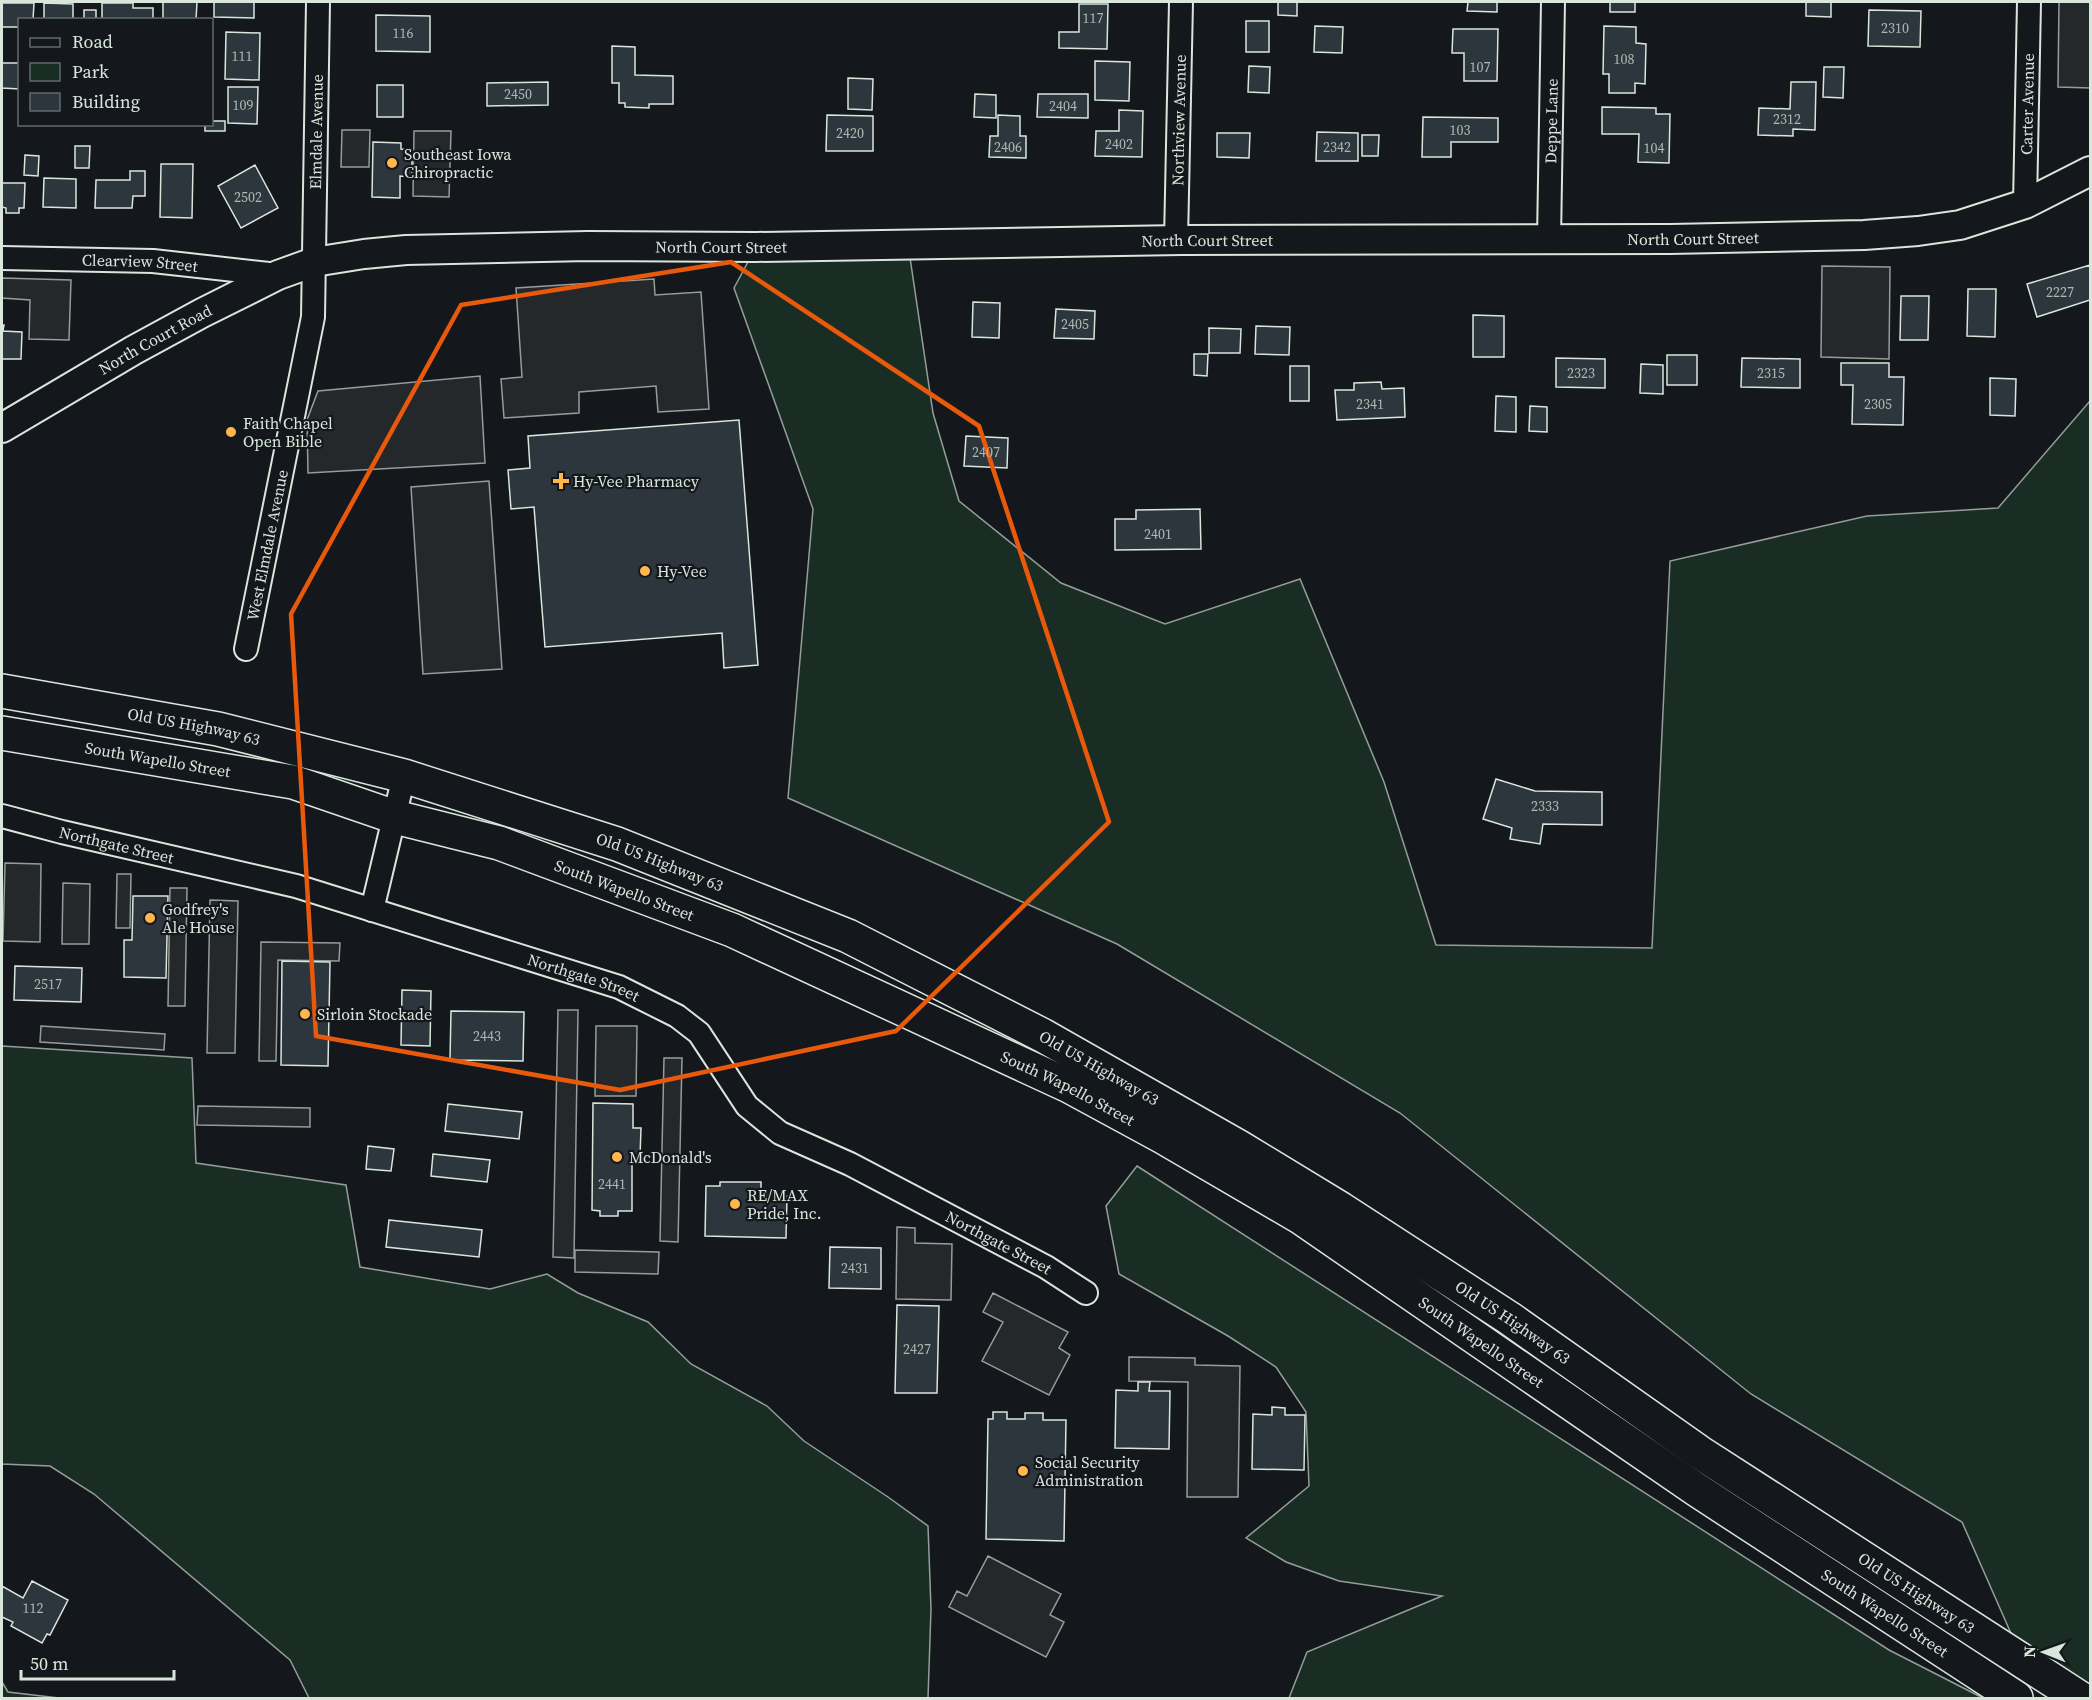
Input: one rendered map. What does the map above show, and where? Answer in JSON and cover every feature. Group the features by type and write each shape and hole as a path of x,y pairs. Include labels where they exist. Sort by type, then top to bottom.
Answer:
{"highway":[{"name":"Old US Highway 63","path":"2,691 218,729 405,776 617,844 848,936 1042,1035 1239,1147 1341,1209 1509,1318 1699,1452 2080,1698"},
{"name":"South Wapello Street","path":"2,733 293,782 395,817 499,843 732,930 1069,1086 1163,1137 1300,1217 1697,1490 2016,1698"}],"main road":[{"name":"North Court Street","path":"314,262 406,250 488,248 756,247 1176,240 1822,236 1899,232 1960,225 2025,204 2091,171"},
{"name":"North Court Road","path":"2,428 134,350 202,313 278,275 314,262"}],"street":[{"name":"Elmdale Avenue","path":"314,262 318,2"},
{"name":"Northview Avenue","path":"1176,240 1181,2"},
{"name":"Deppe Lane","path":"1549,239 1553,2"},
{"name":"Carter Avenue","path":"2025,204 2029,2"},
{"name":"Clearview Street","path":"2,258 153,261 278,275"},
{"name":"West Elmdale Avenue","path":"246,649 313,317 314,262"},
{"path":"372,910 405,776"},
{"name":"Northgate Street","path":"2,816 296,886 619,987 677,1016 699,1033 747,1106 780,1133 860,1169 1046,1267 1086,1293"}],"highlighted area":[{"path":"731,262 979,426 1109,822 896,1031 620,1090 316,1036 291,614 461,305"}],"green space":[{"path":"908,244 933,413 959,501 1061,583 1165,624 1300,579 1384,782 1436,945 1652,948 1670,561 1867,516 1998,508 2090,401 2090,1698 2024,1663 1962,1522 1751,1394 1400,1113 1117,944 788,798 813,509 734,288 756,247"},
{"path":"2,1046 192,1058 196,1163 346,1185 360,1267 490,1289 547,1274 578,1293 648,1322 691,1364 767,1406 804,1441 928,1526 931,1609 928,1698 309,1698 290,1660 94,1494 50,1466 2,1464"},
{"path":"1137,1166 1889,1650 1983,1698 1289,1698 1307,1652 1442,1596 1339,1581 1286,1562 1246,1538 1309,1486 1306,1412 1276,1367 1228,1336 1119,1274 1106,1206"},
{"path":"2,1682 8,1692 59,1698 2,1698"}],"shaded area":[{"path":"2059,2 2090,2 2090,88 2058,87"},
{"path":"342,130 370,130 369,167 341,167"},
{"path":"414,131 451,131 449,197 413,196"},
{"path":"1822,266 1890,267 1889,359 1821,357"},
{"path":"2,278 71,280 69,340 29,339 30,300 2,298"},
{"path":"654,279 655,295 701,292 709,409 658,412 656,386 579,392 579,413 504,418 501,379 522,377 516,288"},
{"path":"480,376 485,463 308,473 307,420 318,391"},
{"path":"489,481 502,669 423,674 411,487"},
{"path":"5,863 41,864 40,942 3,941"},
{"path":"117,874 131,874 130,928 116,928"},
{"path":"63,883 90,884 89,944 62,944"},
{"path":"170,888 187,888 185,1006 168,1006"},
{"path":"210,900 238,901 235,1053 207,1053"},
{"path":"261,942 340,943 339,961 278,960 276,1061 259,1061"},
{"path":"558,1010 578,1010 574,1258 553,1257"},
{"path":"41,1026 165,1034 164,1050 40,1042"},
{"path":"596,1026 637,1026 636,1096 595,1096"},
{"path":"664,1058 682,1058 678,1242 660,1241"},
{"path":"198,1106 310,1108 310,1127 197,1125"},
{"path":"897,1227 915,1228 915,1243 952,1244 951,1300 896,1299"},
{"path":"575,1250 659,1252 658,1274 575,1272"},
{"path":"993,1293 1068,1332 1059,1348 1070,1355 1049,1395 982,1361 1003,1322 983,1312"},
{"path":"1129,1357 1195,1358 1195,1365 1240,1366 1238,1497 1187,1497 1188,1382 1129,1381"},
{"path":"988,1556 1061,1594 1050,1615 1064,1622 1046,1657 949,1607 957,1591 967,1596"}],"building":[{"path":"163,2 197,2 196,18 163,18"},
{"path":"214,2 254,2 254,18 214,17"},
{"path":"1278,2 1297,2 1297,16 1278,15"},
{"path":"1468,2 1497,2 1497,12 1467,11"},
{"path":"1610,2 1635,2 1635,12 1610,12"},
{"path":"1806,2 1831,2 1831,17 1806,16"},
{"path":"2,3 34,3 33,18 18,18 18,27 2,27"},
{"path":"44,3 73,4 73,18 44,18"},
{"path":"102,3 133,3 133,8 153,8 153,18 102,18"},
{"path":"1079,4 1108,4 1107,49 1059,48 1059,32 1079,32"},
{"path":"84,10 96,10 96,18 84,18"},
{"path":"1869,10 1921,11 1920,47 1868,46"},
{"path":"376,15 430,16 430,52 376,51"},
{"path":"1246,21 1269,21 1269,52 1246,52"},
{"path":"1315,26 1343,27 1342,53 1314,52"},
{"path":"1604,26 1636,27 1636,43 1646,44 1645,84 1635,83 1635,93 1609,93 1609,74 1603,74"},
{"path":"1453,29 1498,29 1497,81 1464,81 1464,53 1452,53"},
{"path":"226,32 260,33 259,80 225,79"},
{"path":"612,46 635,47 635,75 673,76 673,104 649,104 649,108 625,107 625,103 619,103 619,83 612,83"},
{"path":"1095,61 1130,62 1129,101 1095,100"},
{"path":"2,63 18,63 18,89 2,88"},
{"path":"1249,66 1270,67 1269,93 1248,92"},
{"path":"1824,67 1844,67 1843,98 1823,97"},
{"path":"848,78 873,79 872,110 848,109"},
{"path":"548,82 548,105 487,106 487,83"},
{"path":"1791,82 1816,82 1815,130 1793,129 1793,136 1758,135 1759,108 1790,109"},
{"path":"377,85 403,85 403,117 377,117"},
{"path":"228,87 258,87 257,124 228,123"},
{"path":"975,94 996,95 996,118 974,117"},
{"path":"1038,94 1088,94 1088,118 1037,117"},
{"path":"1602,107 1656,108 1656,114 1670,114 1669,163 1638,162 1639,134 1602,134"},
{"path":"1119,110 1143,111 1142,157 1095,156 1096,131 1119,131"},
{"path":"827,115 873,116 873,151 826,151"},
{"path":"998,115 1020,116 1020,136 1026,136 1026,158 989,157 990,136 998,136"},
{"path":"1423,117 1498,118 1498,142 1451,142 1451,157 1422,157"},
{"path":"213,121 225,121 225,131 205,131 205,126 213,126"},
{"path":"1317,132 1358,133 1358,161 1316,161"},
{"path":"1217,133 1250,133 1249,158 1217,157"},
{"path":"1362,135 1379,135 1378,156 1362,156"},
{"name":"Southeast Iowa Chiropractic","path":"373,142 401,143 401,149 412,150 412,177 400,176 400,198 372,197"},
{"path":"75,146 90,146 89,168 75,168"},
{"path":"25,155 39,156 38,176 24,175"},
{"path":"161,164 193,164 192,218 160,217"},
{"path":"255,165 278,208 241,228 218,186"},
{"path":"130,171 145,171 145,196 133,196 132,208 95,208 96,180 130,180"},
{"path":"44,178 76,179 76,208 43,207"},
{"path":"2,183 25,183 24,208 19,208 19,213 6,213 6,208 2,207"},
{"path":"2090,265 2090,300 2037,317 2027,284"},
{"path":"1968,289 1996,289 1995,337 1967,336"},
{"path":"1901,296 1929,296 1928,340 1900,340"},
{"path":"973,302 1000,303 999,338 972,337"},
{"path":"1056,309 1095,311 1094,339 1054,338"},
{"path":"1473,315 1504,316 1504,357 1473,357"},
{"path":"2,325 4,325 3,331 22,332 21,359 2,359"},
{"path":"1256,326 1290,327 1289,355 1255,354"},
{"path":"1209,328 1241,329 1240,353 1209,353"},
{"path":"1194,354 1208,354 1207,376 1194,375"},
{"path":"1667,355 1697,355 1697,385 1667,385"},
{"path":"1556,358 1605,359 1605,388 1556,387"},
{"path":"1742,358 1800,359 1800,388 1741,387"},
{"path":"1841,363 1889,363 1889,377 1904,377 1903,425 1852,424 1853,385 1841,385"},
{"path":"1641,364 1663,365 1663,394 1640,393"},
{"path":"1290,366 1309,366 1309,401 1290,401"},
{"path":"1990,378 2016,379 2015,416 1990,415"},
{"path":"1381,382 1382,389 1404,388 1405,417 1337,420 1335,390 1354,390 1354,383"},
{"path":"1496,396 1516,397 1516,432 1495,431"},
{"path":"1530,406 1547,407 1547,432 1529,431"},
{"name":"Hy-Vee","path":"739,420 758,665 724,668 722,633 545,647 534,507 511,509 508,470 530,468 528,436"},
{"path":"966,436 1008,438 1007,468 964,466"},
{"path":"1200,509 1201,549 1115,550 1115,519 1136,519 1136,510"},
{"path":"1496,779 1535,791 1602,792 1602,825 1543,824 1540,844 1510,839 1512,828 1483,819"},
{"name":"Godfrey's Ale House","path":"133,896 168,896 166,978 124,977 124,940 132,940"},
{"name":"Sirloin Stockade","path":"282,961 330,962 328,1066 281,1065"},
{"path":"15,966 82,968 81,1002 14,1000"},
{"path":"402,990 431,991 430,1046 401,1045"},
{"path":"451,1011 524,1012 523,1061 450,1060"},
{"path":"593,1103 633,1104 633,1128 641,1128 640,1157 632,1157 632,1211 618,1211 618,1216 600,1216 600,1211 592,1210"},
{"path":"448,1104 522,1112 519,1139 445,1131"},
{"path":"368,1146 394,1149 391,1171 366,1169"},
{"path":"433,1154 490,1160 487,1182 431,1176"},
{"path":"720,1182 761,1182 761,1195 787,1196 786,1238 705,1236 706,1186 720,1186"},
{"path":"389,1220 482,1230 479,1257 386,1247"},
{"path":"830,1247 881,1248 881,1289 829,1288"},
{"path":"897,1305 939,1306 937,1393 895,1393"},
{"path":"1138,1382 1150,1382 1149,1391 1170,1391 1169,1449 1115,1448 1116,1390 1138,1391"},
{"path":"1272,1407 1285,1408 1285,1415 1305,1415 1304,1470 1252,1469 1253,1414 1272,1415"},
{"path":"993,1412 1007,1412 1007,1419 1025,1419 1025,1413 1043,1413 1043,1420 1066,1420 1064,1541 986,1539 988,1419 993,1419"},
{"path":"32,1581 68,1600 50,1635 47,1634 42,1643 11,1626 13,1622 2,1617 2,1586 23,1598"}],"place":[{"name":"Southeast Iowa Chiropractic","path":"392,163"},
{"name":"Faith Chapel Open Bible","path":"231,432"},
{"name":"Hy-Vee Pharmacy","path":"561,481"},
{"name":"Hy-Vee","path":"645,571"},
{"name":"Godfrey's Ale House","path":"150,918"},
{"name":"Sirloin Stockade","path":"305,1014"},
{"name":"McDonald's","path":"617,1157"},
{"name":"RE/MAX Pride, Inc.","path":"735,1204"},
{"name":"Social Security Administration","path":"1023,1471"}]}
